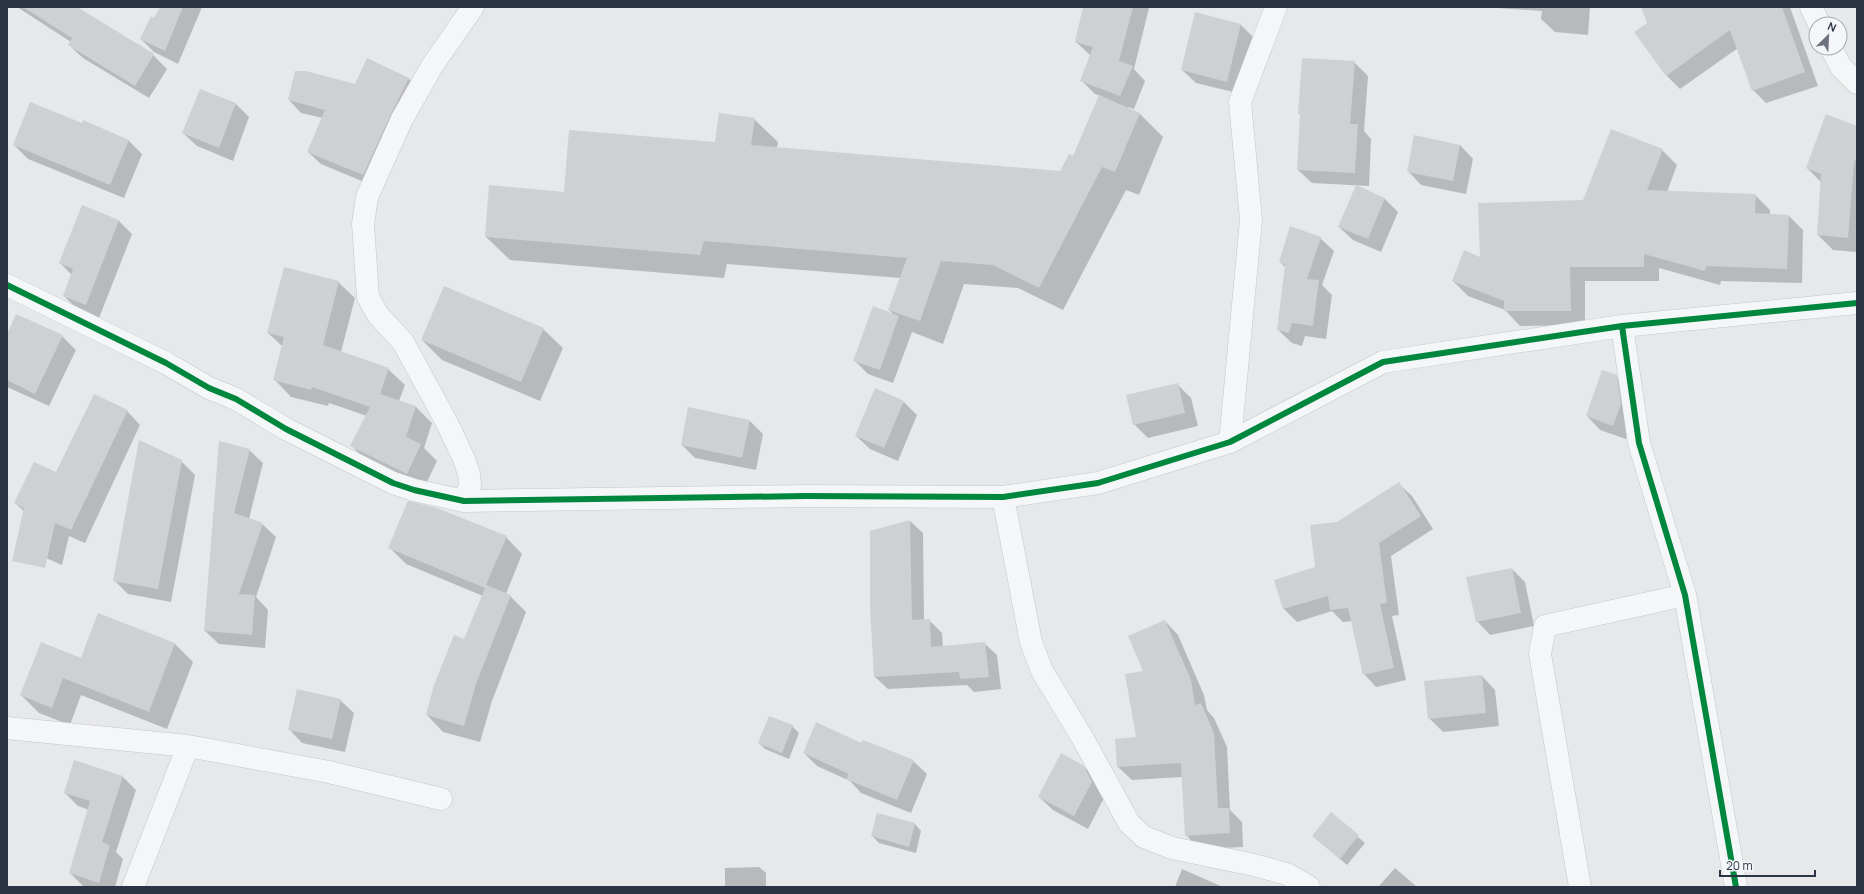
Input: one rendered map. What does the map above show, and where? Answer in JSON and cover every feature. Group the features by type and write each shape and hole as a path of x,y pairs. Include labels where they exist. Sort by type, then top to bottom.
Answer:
{"street":[{"path":"464,501 470,485 464,459 403,342 378,315 368,297 363,224 367,197 402,119 432,66 473,7"},
{"path":"1230,442 1251,220 1240,102 1276,7"},
{"path":"1836,56 1841,67 1857,83"},
{"path":"7,285 166,364 209,388 236,400 286,429 393,483 414,490 464,501 805,496 1003,497 1098,484 1230,442 1383,362 1622,326 1857,303"},
{"path":"1622,326 1638,443 1685,595 1736,887"},
{"path":"1003,497 1031,642 1042,671 1082,737 1129,823 1144,837 1172,848 1254,865 1287,874 1309,887"},
{"path":"1580,887 1540,654 1545,626 1685,595"},
{"path":"7,728 188,746 329,772 441,799"},
{"path":"133,887 188,746"}],"building":[{"path":"23,7 77,7 154,54 135,86 68,45 72,38"},
{"path":"160,7 183,7 165,51 140,39 151,16 154,18"},
{"path":"1083,7 1133,7 1119,61 1133,66 1120,96 1080,81 1093,47 1075,42"},
{"path":"1641,7 1782,7 1805,72 1752,91 1730,30 1666,76 1634,32 1647,23"},
{"path":"1195,12 1241,24 1227,82 1181,70"},
{"path":"367,58 409,78 363,175 307,152 325,110 288,100 295,71 306,71 355,84"},
{"path":"1302,58 1355,61 1350,124 1358,124 1355,173 1297,170 1300,114 1298,114"},
{"path":"200,89 236,103 219,148 182,133"},
{"path":"1099,95 1140,113 1115,172 1102,167 1039,288 993,265 941,261 920,321 888,310 907,258 704,241 700,255 485,237 489,185 564,192 569,130 715,142 719,113 755,118 751,145 1060,171 1069,154 1073,156"},
{"path":"30,102 82,123 83,120 129,140 110,185 13,145"},
{"path":"1826,114 1857,126 1857,156 1854,164 1848,238 1817,235 1821,174 1806,168"},
{"path":"1611,129 1663,149 1647,190 1756,194 1755,213 1789,215 1787,269 1706,266 1705,271 1644,254 1644,267 1570,267 1571,311 1504,311 1504,301 1452,281 1464,250 1480,257 1478,203 1583,200"},
{"path":"1414,135 1460,145 1453,181 1407,172"},
{"path":"1356,185 1385,198 1368,239 1338,227"},
{"path":"82,205 119,220 86,305 63,296 73,269 59,263"},
{"path":"1290,226 1321,237 1307,279 1319,280 1313,326 1292,323 1289,333 1277,330 1285,265 1279,262"},
{"path":"284,267 339,281 323,345 389,368 380,394 416,406 406,437 421,444 407,474 350,446 370,407 312,387 311,390 273,380 284,337 267,333"},
{"path":"444,286 544,328 521,382 421,340"},
{"path":"873,306 899,316 880,370 853,361"},
{"path":"16,314 63,335 35,394 7,380 7,334"},
{"path":"1602,370 1617,375 1621,404 1613,426 1586,416"},
{"path":"1178,383 1185,413 1133,425 1126,395"},
{"path":"875,388 904,401 884,448 855,436"},
{"path":"94,394 128,410 71,530 55,523 45,568 12,561 24,508 14,503 34,462 56,472"},
{"path":"688,407 750,420 742,458 681,445"},
{"path":"139,440 182,460 158,589 113,581"},
{"path":"219,441 250,449 234,513 263,523 239,594 255,595 252,635 204,631"},
{"path":"1399,482 1421,516 1379,543 1387,603 1380,604 1394,668 1363,675 1348,608 1330,610 1328,596 1283,609 1274,580 1315,567 1310,525 1337,522"},
{"path":"408,501 437,508 507,536 486,585 511,595 476,684 464,726 426,715 434,685 454,635 464,639 485,588 388,548"},
{"path":"910,520 912,620 930,619 931,647 985,642 989,677 960,679 959,672 874,677 870,607 870,531"},
{"path":"1512,568 1521,613 1476,622 1466,577"},
{"path":"98,613 175,643 149,712 63,678 52,708 20,695 41,642 81,658"},
{"path":"1165,620 1191,680 1195,705 1201,703 1214,733 1218,808 1229,808 1230,833 1185,836 1181,763 1117,767 1115,739 1136,737 1125,674 1143,671 1128,636"},
{"path":"1482,675 1486,713 1428,719 1424,681"},
{"path":"297,689 341,699 332,739 288,730"},
{"path":"769,716 793,725 782,753 758,743"},
{"path":"816,722 861,743 863,740 914,760 897,800 846,779 849,774 803,753"},
{"path":"1061,753 1083,765 1092,782 1074,816 1038,797"},
{"path":"74,760 123,776 102,842 110,845 99,883 69,873 90,801 64,793"},
{"path":"1331,812 1359,835 1340,859 1312,836"},
{"path":"877,813 915,823 909,847 871,836"}],"cycle path":[{"path":"7,285 166,363 209,388 236,399 286,429 393,483 414,490 464,501 805,496 1003,497 1098,483 1230,442 1383,362 1622,326 1857,303"},
{"path":"1622,326 1639,443 1685,595 1736,887"}]}
